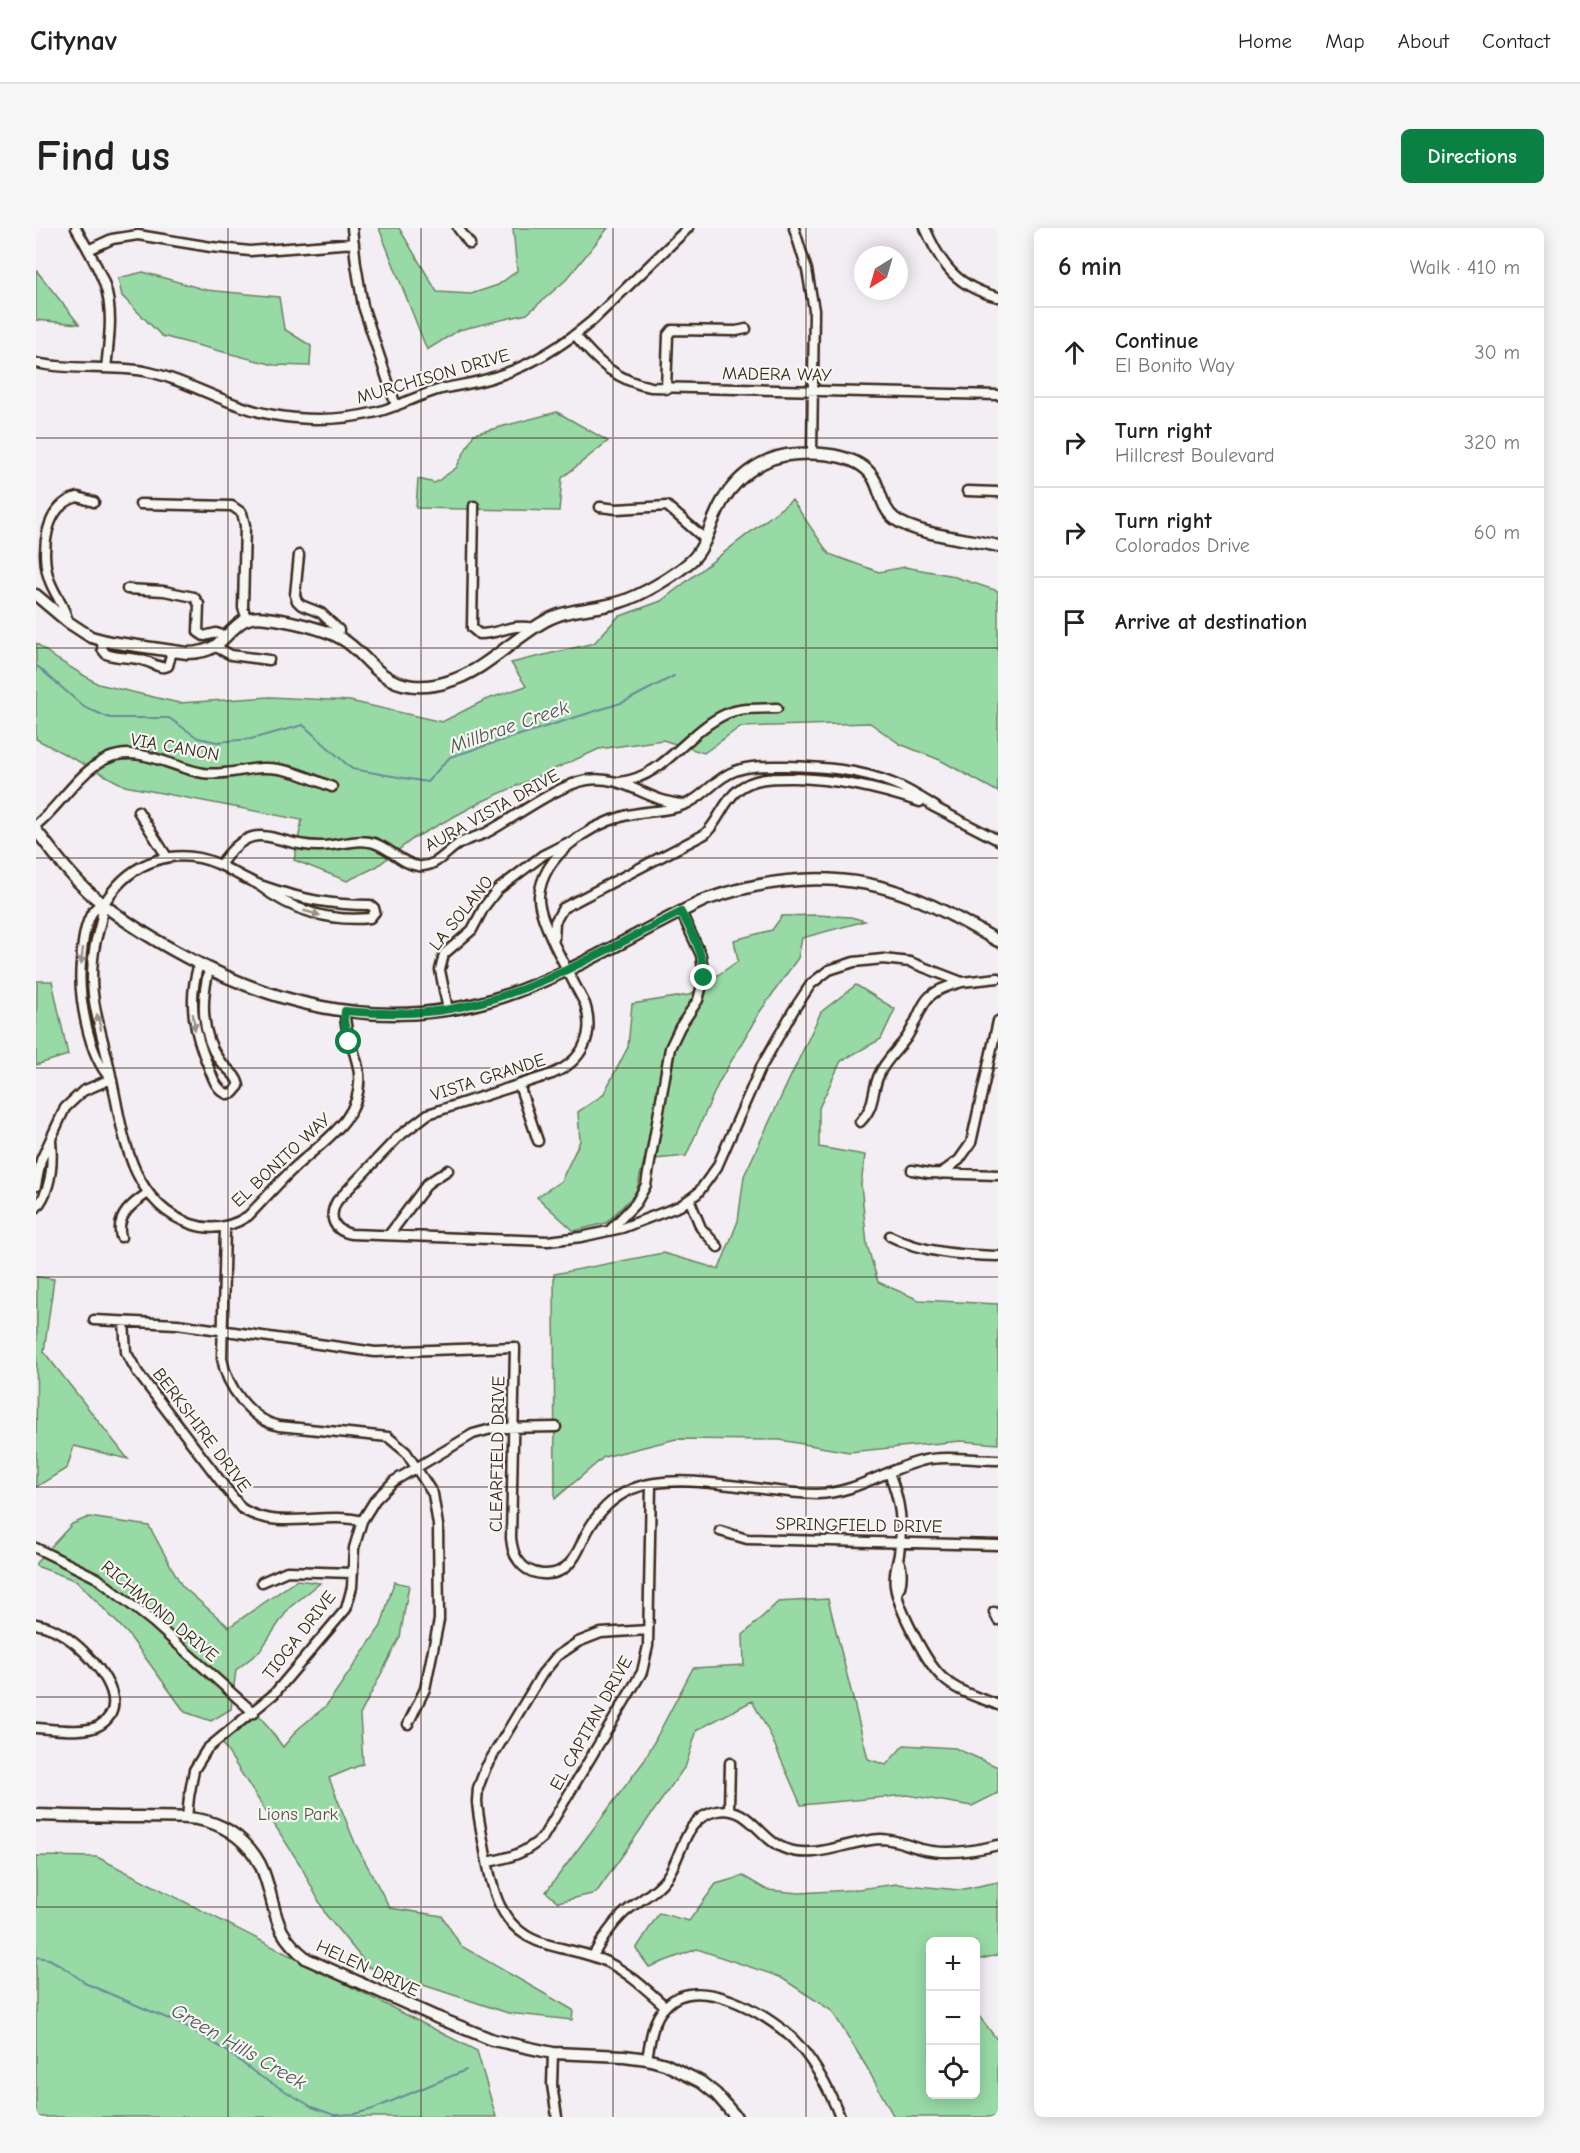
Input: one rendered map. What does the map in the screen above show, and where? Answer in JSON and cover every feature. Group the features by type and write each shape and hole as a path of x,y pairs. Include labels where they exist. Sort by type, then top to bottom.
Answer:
{"street":[{"path":"76,228 105,284 110,328 106,368"},
{"path":"352,228 363,306 396,406"},
{"path":"458,228 470,244"},
{"name":"MURCHISON DRIVE","path":"36,363 59,367 145,371 253,410 283,416 335,418 357,416 396,406 440,390 510,372 543,356 575,335 688,228"},
{"path":"794,228 807,270 814,310 812,453"},
{"path":"925,228 940,259 954,275 972,288 998,297"},
{"path":"88,250 112,239 138,235 220,249 250,251 354,243"},
{"path":"666,389 672,330 736,331 746,329"},
{"name":"MADERA WAY","path":"575,335 589,352 611,372 638,385 666,389 998,395"},
{"path":"36,595 68,622 91,637 103,641 172,651 197,652 214,646 240,622 257,617 268,618 338,637 349,643 382,674 403,685 431,685 445,683 475,670 534,628 559,615 622,602 694,559 723,500 745,474 754,466 782,455 812,453 854,462 869,471 888,512 903,524 998,546"},
{"path":"967,491 998,492"},
{"path":"68,622 46,567 46,544 53,517 64,502 78,497 94,502"},
{"path":"140,504 232,506 242,513 245,525 243,608 247,619"},
{"path":"474,506 472,628 475,632 484,634 510,626 534,628"},
{"path":"600,507 667,506 705,539"},
{"path":"298,555 297,601 327,618 339,630 338,637"},
{"path":"127,590 164,591 194,597 199,604 198,632 204,636 216,633 225,636"},
{"path":"103,641 102,649 105,654 141,659 165,669 170,663 172,651"},
{"path":"214,646 231,655 269,660"},
{"path":"620,782 647,774 726,714 777,708"},
{"name":"VIA CANON","path":"36,827 99,763 108,758 130,753 141,754 204,773 278,768 304,775 332,787"},
{"path":"576,839 623,816 689,804 733,771 754,766 796,766 843,769 895,783 998,840"},
{"path":"554,942 555,921 563,908 705,834 730,797 747,784 770,778 841,781 876,787 936,807"},
{"name":"AURA VISTA DRIVE","path":"220,865 228,852 242,840 263,835 319,846 347,842 372,843 417,866 427,865 442,858 456,846 487,832 573,784 598,779 620,782"},
{"path":"620,782 671,803 689,804"},
{"path":"138,811 167,857"},
{"path":"36,827 68,870 103,904 133,927 204,967 275,997 345,1011 396,1014 447,1010 499,998 546,980 681,912 731,891 756,884 807,878 847,880 886,888 936,908 998,941"},
{"name":"VISTA GRANDE","path":"576,839 550,865 541,884 539,905 541,915 588,1015 589,1025 585,1046 564,1069 441,1109 417,1121 398,1137 337,1201 332,1217 335,1226 342,1232 565,1240 608,1232 670,1211 690,1201 706,1185 717,1167 760,1069 804,993 819,976 842,965 883,959 910,962 962,982 998,978"},
{"name":"LA SOLANO","path":"447,1010 440,970 444,954 472,930 484,907 497,890 543,855 576,839"},
{"path":"103,904 116,887 135,869 146,863 167,857 194,857 220,865 260,886 282,901 312,913 346,919 362,919 370,918 375,912 370,905 315,902 260,886"},
{"name":"EL BONITO WAY","path":"103,904 103,917 93,954 92,983 128,1150 148,1192 158,1204 182,1221 196,1226 225,1227 238,1222 248,1216 299,1163 340,1128 352,1110 359,1075 346,1029 345,1011"},
{"path":"608,1232 636,1203 646,1185 670,1048 702,989 704,967 701,955 681,912"},
{"path":"204,967 204,1020 218,1059 238,1080 239,1086 233,1093 226,1094 217,1087 196,1034 192,997 204,967"},
{"path":"860,1122 872,1105 875,1086 882,1068 905,1039 925,1000 940,989 962,982"},
{"path":"940,1174 959,1160 970,1143 998,1021"},
{"path":"36,1186 41,1160 59,1117 72,1100 95,1085 111,1079"},
{"path":"519,1085 538,1141"},
{"path":"36,1208 45,1195 48,1184 52,1161 51,1140"},
{"path":"389,1235 428,1183 448,1170"},
{"path":"912,1170 940,1174 998,1175"},
{"path":"121,1237 119,1223 123,1216 134,1202 148,1192"},
{"path":"690,1201 701,1228 718,1247"},
{"path":"225,1227 224,1371 229,1382 260,1419 279,1426 388,1437 406,1452 433,1494 438,1516 439,1620 425,1689 408,1724"},
{"path":"890,1236 905,1243 944,1252 998,1256"},
{"name":"CLEARFIELD DRIVE","path":"94,1320 177,1324 375,1352 515,1347 511,1538 517,1559 524,1568 534,1573 551,1573 568,1565 592,1523 602,1511 624,1493 651,1484 702,1483 818,1494 847,1490 925,1459 998,1460"},
{"name":"BERKSHIRE DRIVE","path":"124,1322 126,1352 138,1373 241,1508 251,1515 275,1520 333,1517 362,1521"},
{"name":"TIOGA DRIVE","path":"187,1818 191,1783 201,1758 216,1740 254,1713 283,1685 346,1609 351,1593 354,1548 362,1521 375,1500 417,1467 473,1434 495,1428 556,1427"},
{"path":"889,1473 899,1501 900,1543 895,1565 895,1588 900,1609 933,1668 944,1680 998,1705"},
{"name":"EL CAPITAN DRIVE","path":"487,1862 522,1853 534,1845 550,1828 642,1672 646,1660 648,1630 651,1484"},
{"name":"SPRINGFIELD DRIVE","path":"720,1531 747,1539 998,1545"},
{"name":"RICHMOND DRIVE","path":"36,1548 85,1570 108,1586 254,1713"},
{"path":"262,1582 287,1571 353,1573"},
{"path":"36,1624 67,1637 87,1656 110,1686 113,1705 106,1720 92,1728 36,1728"},
{"path":"648,1630 613,1631 589,1636 566,1648 549,1664 481,1778 478,1788 478,1807 492,1889 497,1901 513,1924 534,1940 593,1956 622,1970 665,2006"},
{"path":"729,1810 730,1763"},
{"path":"593,1956 605,1935 621,1915 658,1888 667,1877 679,1856 687,1833 694,1824 704,1816 716,1811 729,1810 748,1819 775,1844 799,1852 813,1852 880,1839 894,1840 933,1851 968,1850 998,1845"},
{"name":"HELEN DRIVE","path":"36,1815 187,1818 217,1825 243,1842 254,1854 267,1882 278,1926 296,1950 307,1959 474,2033 513,2045 553,2053 647,2059 665,2064 701,2082 716,2094 736,2117"},
{"path":"647,2059 655,2025 665,2006 688,1993 714,1994 766,2018 786,2033 804,2051 824,2082 840,2117"},
{"path":"553,2053 552,2085 557,2117"}],"green space":[{"path":"379,228 399,228 437,292 471,294 498,285 517,271 513,228 608,228 567,279 527,314 459,330 427,350"},
{"path":"36,270 79,324 36,320"},
{"path":"143,272 206,290 279,297 284,329 311,346 310,366 274,365 162,336 122,296 118,278"},
{"path":"557,412 608,441 562,478 559,511 416,508 418,479 435,483 456,468 474,434"},
{"path":"792,500 829,554 879,572 905,567 949,575 998,591 998,792 940,760 900,744 870,723 740,727 704,753 663,740 599,749 483,801 414,838 376,867 347,881 294,860 302,820 125,786 36,739 36,643 55,658 98,684 179,703 270,697 350,701 442,722 485,700 526,686 511,663 594,643 618,617 661,601"},
{"path":"782,916 851,917 865,921 802,938 798,958 759,1013 719,1082 686,1156 644,1160 636,1193 606,1223 574,1231 537,1197 561,1181 580,1141 578,1112 603,1095 628,1047 632,1004 689,995 738,961 734,940 772,930"},
{"path":"37,981 52,981 68,1055 36,1065"},
{"path":"856,985 895,1009 881,1039 841,1061 819,1108 819,1147 865,1155 861,1184 867,1245 878,1282 919,1300 998,1304 998,1444 961,1441 849,1452 780,1440 676,1439 604,1457 555,1499 554,1274 663,1253 719,1269 738,1221 744,1176 821,1012"},
{"path":"37,1277 54,1279 44,1352 128,1459 74,1446 67,1468 36,1487"},
{"path":"89,1517 149,1526 182,1586 229,1627 297,1580 320,1583 289,1608 260,1651 236,1670 231,1709 211,1721 185,1712 128,1634 77,1581 36,1566 36,1563 72,1524"},
{"name":"Lions Park","path":"394,1582 409,1585 400,1637 360,1715 363,1764 329,1778 355,1843 390,1908 442,1916 461,1946 573,2010 572,2020 508,2013 369,1967 326,1915 301,1866 222,1743 259,1715 283,1747 298,1729 326,1706 381,1626"},
{"path":"828,1599 868,1759 886,1765 904,1745 955,1748 998,1767 998,1793 972,1806 907,1795 801,1805 769,1732 752,1701 697,1730 686,1765 596,1893 558,1902 546,1892 644,1761 693,1668 744,1665 743,1635 778,1602"},
{"path":"36,1856 97,1857 477,2051 496,2117 36,2117"},
{"path":"743,1876 767,1890 799,1893 897,1884 959,1890 998,1882 998,1955 980,1959 980,1937 926,1937 926,2099 980,2099 980,2017 998,2041 998,2117 894,2117 832,2011 780,1977 697,1949 649,1967 636,1949 659,1913 689,1921 716,1884"}],"waterway":[{"name":"Millbrae Creek","path":"36,665 84,707 110,718 169,718 198,738 217,742 251,739 303,725 352,769 427,782 450,757 624,702 674,676"},
{"name":"Green Hills Creek","path":"36,1957 49,1959 87,1984 190,2028 228,2052 258,2075 312,2107 334,2115 355,2114 373,2109 466,2070"}],"route":[{"path":"349,1042 344,1021 345,1011 372,1014 422,1013 499,998 546,980 681,912 698,944 704,967 704,978"}]}
